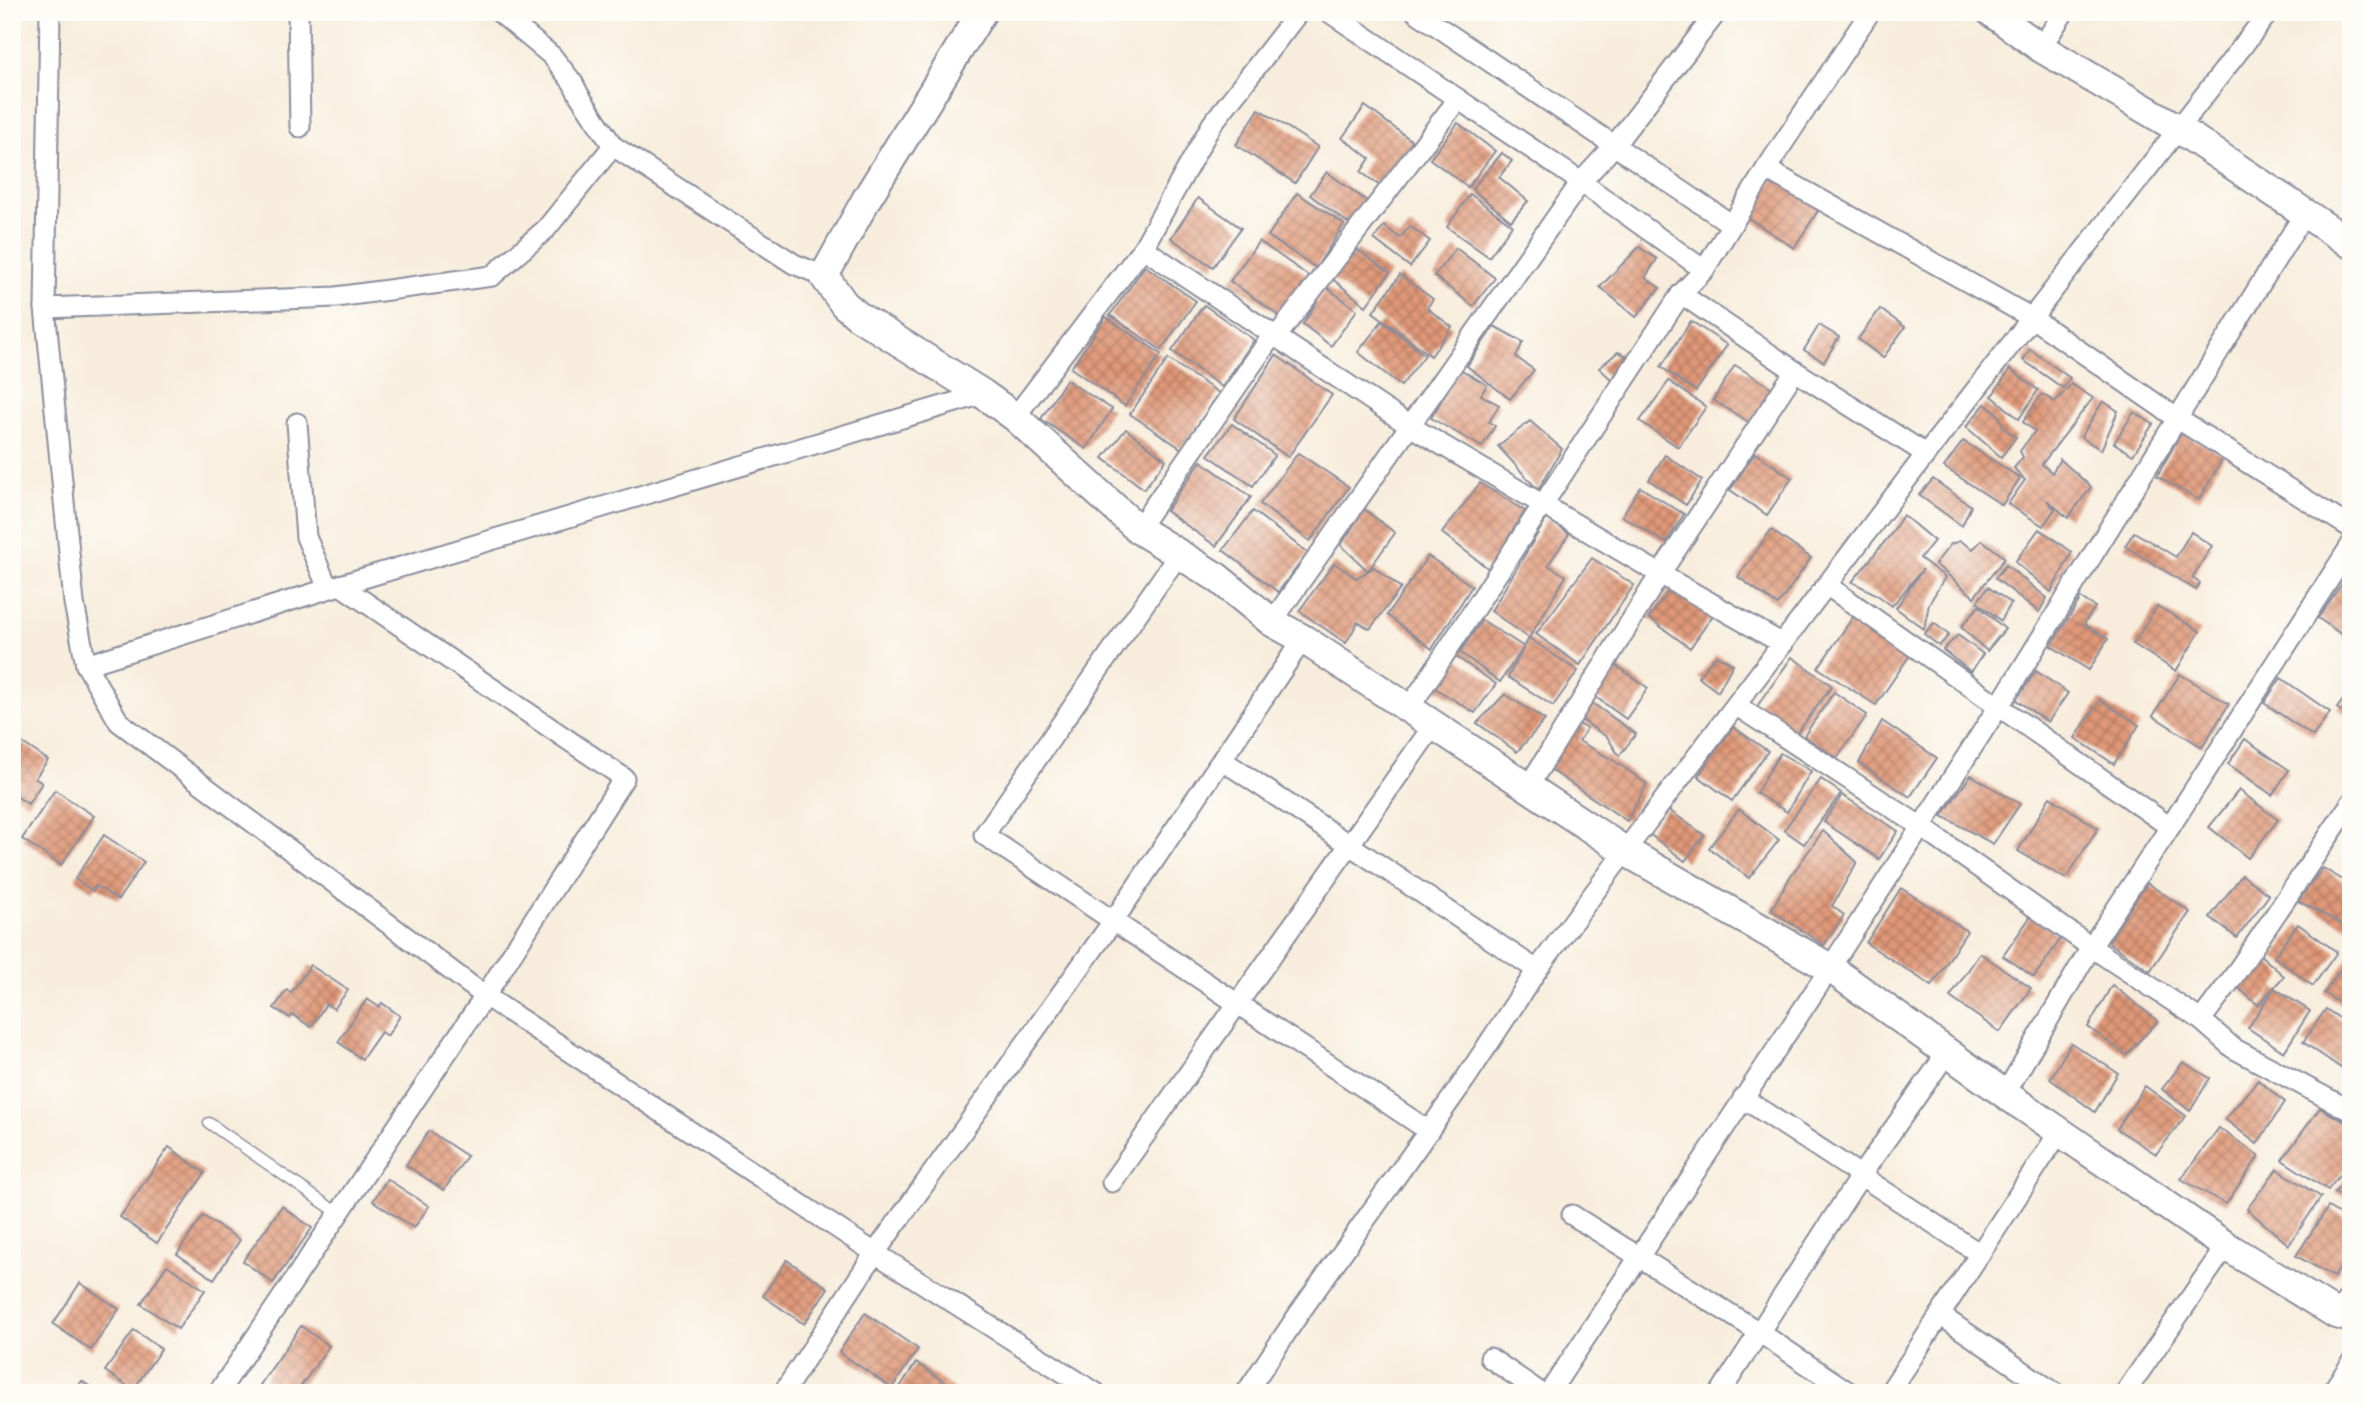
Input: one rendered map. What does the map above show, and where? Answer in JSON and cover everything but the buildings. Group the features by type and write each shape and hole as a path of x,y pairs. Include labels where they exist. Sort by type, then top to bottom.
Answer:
{"street":[{"path":"50,12 45,308 74,603 86,664 119,722 485,996 876,1254 1096,1393"},
{"path":"298,12 300,127"},
{"path":"499,12 552,56 573,83 613,146 794,264 824,276 844,304 859,316 1015,417 1138,529 1218,578 1272,622 1303,639 1625,851 1829,968 2005,1094 2226,1246 2346,1309"},
{"path":"824,276 867,198 982,12"},
{"path":"1015,417 1143,248 1212,124 1299,12"},
{"path":"1329,12 1581,182 1704,270"},
{"path":"1416,12 1731,224"},
{"path":"1272,622 1581,182 1613,147 1717,12"},
{"path":"1408,710 1681,295 1704,270 1766,169 1870,12"},
{"path":"1991,12 2042,48 2179,130 2351,244"},
{"path":"2042,48 2064,12"},
{"path":"1246,1393 1466,1078 1537,970 1625,851 1926,454 2269,12"},
{"path":"1138,529 1275,335 1458,99"},
{"path":"45,308 336,297 492,276 546,229 613,146"},
{"path":"1766,169 2032,318 2178,419 2351,528"},
{"path":"1549,1393 1998,706 2304,214"},
{"path":"1143,248 1410,426 1783,644"},
{"path":"1681,295 1926,454"},
{"path":"1528,787 1660,574 1795,371"},
{"path":"86,664 334,586 983,394"},
{"path":"218,1393 485,996 624,778 334,586 306,537 297,424"},
{"path":"2005,1094 2091,947 2171,827 2351,544"},
{"path":"1179,554 984,835 1429,1131"},
{"path":"1828,586 2171,827"},
{"path":"783,1393 876,1254 1114,920 1303,639"},
{"path":"1737,706 1920,826 2091,947 2201,1020 2233,1048 2351,1111"},
{"path":"1112,1182 1433,726"},
{"path":"1222,760 1537,970"},
{"path":"2201,1020 2351,803"},
{"path":"1720,1393 1861,1175 1947,1053"},
{"path":"1743,1098 1980,1254"},
{"path":"1889,1393 2060,1131"},
{"path":"1572,1215 1759,1332 1850,1393"},
{"path":"2125,1393 2226,1246"},
{"path":"1940,1315 2055,1393"},
{"path":"1490,1358 1541,1393"},
{"path":"2332,1393 2351,1364"}],"lane":[{"path":"208,1123 338,1213"}]}
